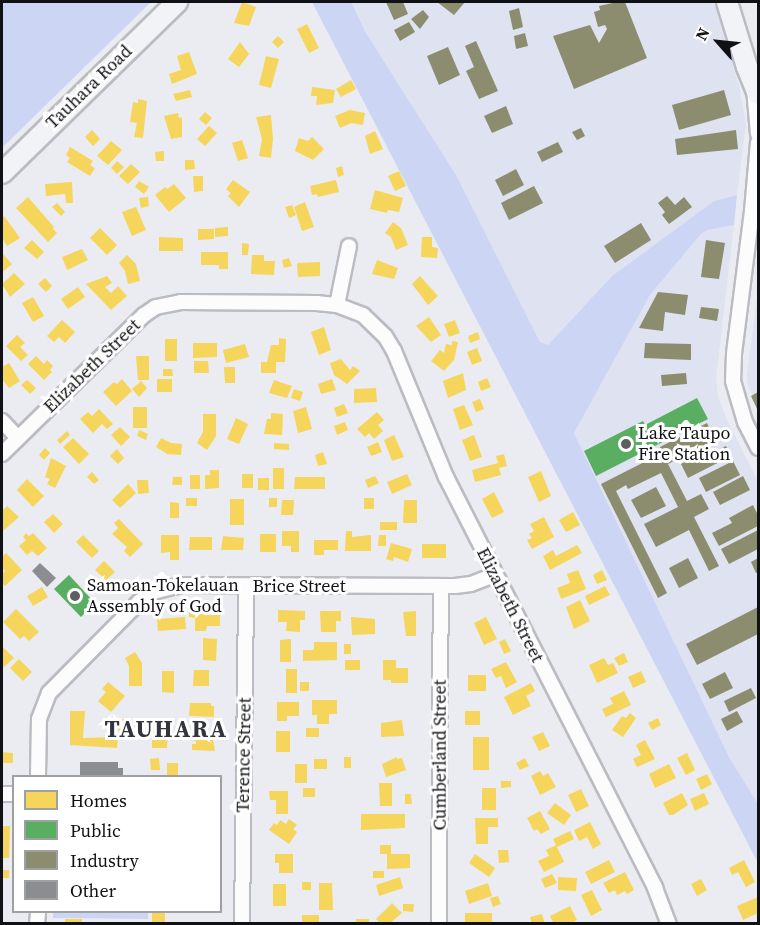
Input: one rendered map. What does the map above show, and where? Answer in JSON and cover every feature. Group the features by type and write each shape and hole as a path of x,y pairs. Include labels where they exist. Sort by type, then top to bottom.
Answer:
{"main road":[{"name":"Tauhara Road","path":"2,173 177,2"},
{"path":"727,2 757,91"}],"street":[{"path":"757,91 759,134"},
{"path":"759,142 755,207 734,354 733,381 745,422 759,448"},
{"path":"337,305 349,246"},
{"name":"Elizabeth Street","path":"2,454 144,315 156,307 181,302 337,305 363,315 386,336 402,369 446,477 655,888 669,924"},
{"path":"2,421 18,438"},
{"name":"Brice Street","path":"38,775 39,719 49,693 139,602 166,587 441,587 471,584 494,575"},
{"name":"Terence Street","path":"242,924 246,586"},
{"name":"Cumberland Street","path":"439,924 441,587"}],"shaded area":[{"path":"2,2 151,2 2,148"},
{"path":"312,2 351,2 366,33 456,175 540,342 548,345 612,276 714,201 737,195 734,225 708,230 701,234 650,295 574,433 729,757 758,804 758,863"},
{"path":"351,2 714,2 739,86 746,124 737,195 714,201 612,276 548,345 540,342 456,175 366,33"},
{"path":"734,225 716,378 718,397 727,420 758,481 758,804 729,757 574,433 650,295 701,234 708,230"},
{"path":"758,289 758,408 748,385 747,375"},
{"path":"53,913 148,913 148,919 53,918"}],"building: Homes":[{"path":"242,2 256,7 249,26 234,23"},
{"path":"307,24 319,48 309,53 297,29"},
{"path":"278,36 284,42 278,48 272,42"},
{"path":"240,42 249,54 239,67 228,59"},
{"path":"189,52 197,74 172,84 169,74 181,70 177,56"},
{"path":"266,56 279,59 271,88 259,85"},
{"path":"351,80 356,89 341,97 336,89"},
{"path":"312,87 335,90 333,103 316,105 317,96 311,96"},
{"path":"190,90 192,97 176,101 173,94"},
{"path":"138,99 147,101 143,138 134,137 137,123 130,122 133,102 138,103"},
{"path":"350,110 365,113 363,125 351,123 340,128 335,116"},
{"path":"205,112 212,118 206,125 199,119"},
{"path":"178,113 179,118 182,117 182,137 171,139 164,116"},
{"path":"271,115 273,139 271,158 259,156 262,139 256,117"},
{"path":"209,126 217,133 205,146 197,139"},
{"path":"92,130 100,139 93,146 85,137"},
{"path":"375,131 383,149 370,154 365,136"},
{"path":"312,137 324,149 313,160 295,151 299,138 308,141"},
{"path":"242,140 248,158 238,161 232,143"},
{"path":"111,141 122,150 108,165 97,156"},
{"path":"70,147 93,161 90,165 95,168 90,176 67,162 70,158 66,155"},
{"path":"164,151 164,161 156,161 155,152"},
{"path":"185,160 194,160 195,169 185,170"},
{"path":"117,161 124,167 117,174 111,168"},
{"path":"131,164 140,172 128,184 119,176"},
{"path":"342,166 344,175 338,177 336,168"},
{"path":"399,171 406,186 395,191 388,176"},
{"path":"193,176 203,176 203,191 194,192"},
{"path":"233,180 250,192 239,207 228,196 231,193 226,189"},
{"path":"336,180 339,192 318,197 317,194 312,195 310,186"},
{"path":"139,181 149,187 144,194 135,187"},
{"path":"72,182 73,203 66,203 65,194 46,196 45,184"},
{"path":"174,184 186,198 169,212 155,195 165,187 167,189"},
{"path":"375,190 403,198 399,212 388,210 387,213 370,209"},
{"path":"28,197 57,233 48,242 16,208"},
{"path":"148,197 149,206 141,208 139,198"},
{"path":"305,202 314,227 302,231 294,207"},
{"path":"57,203 65,212 61,216 52,207"},
{"path":"292,205 296,215 289,218 285,207"},
{"path":"136,207 146,230 132,236 122,212"},
{"path":"4,216 20,238 7,246 2,238 2,218"},
{"path":"393,222 401,228 408,245 396,250 391,237 385,233"},
{"path":"228,227 228,236 215,237 215,228"},
{"path":"100,228 117,245 107,255 90,238"},
{"path":"198,229 214,229 214,239 198,240"},
{"path":"159,237 183,238 183,251 159,251"},
{"path":"422,237 432,237 432,247 438,248 437,258 421,257"},
{"path":"32,240 44,252 37,259 24,248"},
{"path":"242,243 249,244 248,255 242,255"},
{"path":"82,249 88,260 67,270 62,257"},
{"path":"201,252 228,252 228,269 219,269 219,265 201,265"},
{"path":"2,253 12,264 4,271 2,269"},
{"path":"127,255 136,264 140,281 128,284 125,271 119,263"},
{"path":"252,255 264,255 264,261 275,261 274,275 251,274"},
{"path":"289,258 292,266 284,268 282,260"},
{"path":"377,260 398,268 394,279 372,274"},
{"path":"320,262 320,276 298,277 297,263"},
{"path":"14,273 25,284 10,297 2,284"},
{"path":"107,276 112,283 105,287 111,293 118,286 127,296 111,310 86,284"},
{"path":"420,276 438,296 428,305 412,284"},
{"path":"45,278 52,286 46,292 38,284"},
{"path":"78,287 85,297 68,309 61,299"},
{"path":"33,297 44,316 33,322 22,303"},
{"path":"429,317 441,335 431,342 416,326"},
{"path":"62,320 75,332 65,343 59,337 54,342 47,336"},
{"path":"455,320 460,333 449,337 444,324"},
{"path":"324,327 331,350 319,355 311,332"},
{"path":"478,332 480,339 470,343 468,336"},
{"path":"17,335 25,343 20,347 28,355 21,361 6,346"},
{"path":"279,338 286,339 285,362 276,362 276,373 261,373 261,362 267,362 271,345 279,345"},
{"path":"165,339 177,339 177,361 165,361"},
{"path":"452,341 458,342 454,360 444,371 431,361 440,350 444,353 446,344 452,345"},
{"path":"193,343 217,343 217,357 193,358"},
{"path":"245,344 249,357 226,363 223,350"},
{"path":"477,348 482,361 472,365 467,352"},
{"path":"36,356 44,364 47,360 53,366 50,370 52,372 44,380 28,364"},
{"path":"136,356 149,356 149,380 138,380"},
{"path":"341,359 350,370 353,366 360,371 347,384 334,375 330,363"},
{"path":"194,361 208,361 209,373 194,373"},
{"path":"9,363 20,381 9,388 2,379 2,367"},
{"path":"224,367 235,367 235,383 225,383"},
{"path":"163,369 172,369 173,376 163,376"},
{"path":"463,373 466,390 448,398 443,381"},
{"path":"487,378 491,387 481,391 478,382"},
{"path":"122,379 132,391 116,406 103,392 114,382 117,384"},
{"path":"157,379 172,379 172,392 157,392"},
{"path":"332,379 336,390 321,394 318,384"},
{"path":"27,380 36,388 30,394 21,385"},
{"path":"274,380 292,386 287,398 269,393"},
{"path":"141,381 147,388 139,397 132,389"},
{"path":"376,388 377,402 354,403 354,389"},
{"path":"294,389 303,392 300,401 291,398"},
{"path":"480,399 484,409 476,412 472,402"},
{"path":"344,404 348,413 337,417 334,408"},
{"path":"464,405 473,425 460,430 453,409"},
{"path":"133,407 147,407 147,428 133,428"},
{"path":"306,407 312,429 298,433 293,411"},
{"path":"99,409 113,424 107,429 102,424 93,433 80,419 88,412 92,416"},
{"path":"377,412 384,420 378,425 383,431 374,439 369,433 365,437 357,429"},
{"path":"271,413 283,414 282,435 264,434 267,419 271,419"},
{"path":"203,414 216,414 216,436 207,450 197,443 203,432"},
{"path":"236,418 248,424 239,444 227,439"},
{"path":"345,422 348,430 337,435 334,426"},
{"path":"120,427 130,437 121,446 111,435"},
{"path":"139,430 148,434 146,440 137,436"},
{"path":"67,431 70,435 60,444 57,440"},
{"path":"394,435 404,457 392,461 384,440"},
{"path":"474,435 482,457 470,461 462,440"},
{"path":"73,438 89,454 79,464 63,447"},
{"path":"161,438 171,443 182,444 181,455 167,454 156,447"},
{"path":"378,442 382,452 371,456 367,447"},
{"path":"274,443 289,444 289,450 274,449"},
{"path":"45,448 50,453 44,460 39,455"},
{"path":"117,449 124,458 118,464 110,456"},
{"path":"323,452 327,464 318,466 315,455"},
{"path":"504,454 507,466 499,468 501,475 475,482 472,470 498,463 496,456"},
{"path":"51,458 66,466 55,488 47,484 50,479 45,477"},
{"path":"273,468 284,468 284,489 273,489"},
{"path":"210,470 219,470 219,488 205,489 205,475 210,475"},
{"path":"541,471 551,496 539,502 528,477"},
{"path":"92,472 99,480 94,484 87,477"},
{"path":"242,474 253,474 253,488 242,488"},
{"path":"407,474 412,485 392,494 387,482"},
{"path":"190,475 200,475 200,489 190,489"},
{"path":"375,476 379,483 368,488 365,480"},
{"path":"173,477 182,477 182,485 172,485"},
{"path":"295,477 325,477 325,489 294,489"},
{"path":"258,478 269,478 269,490 258,490"},
{"path":"27,479 44,496 33,507 17,490"},
{"path":"137,480 148,480 149,493 138,494"},
{"path":"128,484 136,493 120,508 112,500"},
{"path":"494,492 504,512 492,518 482,499"},
{"path":"186,498 197,498 197,506 186,506"},
{"path":"269,498 277,498 277,507 269,507"},
{"path":"364,498 374,498 374,509 364,509"},
{"path":"230,499 244,499 244,525 230,525"},
{"path":"282,500 294,500 293,515 281,515"},
{"path":"404,500 417,500 417,523 403,523"},
{"path":"170,502 179,503 179,518 170,518"},
{"path":"7,506 19,517 3,531 2,511"},
{"path":"573,512 580,525 566,532 559,520"},
{"path":"53,514 63,524 54,533 44,522"},
{"path":"544,517 554,537 532,549 527,540 532,538 529,534 534,531 530,524"},
{"path":"119,519 143,544 130,557 124,551 127,547 112,534 118,528 114,523"},
{"path":"380,522 397,522 397,530 380,530"},
{"path":"282,531 299,531 299,552 291,552 291,546 282,546"},
{"path":"346,531 352,531 352,537 371,535 371,551 345,551"},
{"path":"26,533 29,536 33,533 47,548 38,556 32,551 27,555 19,546 26,540 23,537"},
{"path":"260,534 276,534 276,552 260,552"},
{"path":"83,535 99,551 92,558 76,542"},
{"path":"161,535 179,535 179,560 170,560 170,552 161,553"},
{"path":"379,535 386,535 386,546 378,546"},
{"path":"223,536 244,538 243,550 221,550"},
{"path":"190,537 212,537 212,550 189,550"},
{"path":"314,540 338,540 338,550 324,550 324,555 314,555"},
{"path":"391,543 412,549 408,562 394,557 393,561 386,559"},
{"path":"422,544 446,544 446,558 422,558"},
{"path":"577,545 582,553 550,570 543,556 553,550 556,556"},
{"path":"6,553 22,570 5,586 2,582 2,574 5,571 2,568 2,557"},
{"path":"104,561 115,572 106,580 95,570"},
{"path":"578,570 586,589 561,599 557,588 570,583 567,574"},
{"path":"602,570 607,580 597,584 593,575"},
{"path":"605,586 610,595 589,605 585,596"},
{"path":"42,587 48,597 33,606 27,596"},
{"path":"580,600 590,621 574,629 566,607"},
{"path":"189,606 207,610 207,615 220,615 220,626 207,626 206,631 195,631 195,618 189,617"},
{"path":"16,609 39,632 29,641 24,636 20,639 3,622"},
{"path":"278,610 305,611 305,620 300,620 300,632 286,631 287,622 278,622"},
{"path":"320,611 341,611 341,621 336,621 336,632 321,632"},
{"path":"416,611 416,636 406,636 403,612"},
{"path":"185,617 186,629 158,631 157,619"},
{"path":"351,617 375,619 375,634 352,635"},
{"path":"486,617 497,639 484,645 474,623"},
{"path":"203,638 217,639 216,661 203,660"},
{"path":"291,639 291,662 280,662 280,640"},
{"path":"505,639 511,651 504,654 499,642"},
{"path":"314,642 337,642 337,660 303,661 303,650 314,650"},
{"path":"344,644 351,644 351,654 344,654"},
{"path":"2,646 14,658 4,667 2,664"},
{"path":"135,652 142,663 142,686 129,686 129,666 125,658"},
{"path":"624,653 628,662 619,666 614,658"},
{"path":"604,658 608,665 613,663 618,673 597,683 589,665"},
{"path":"19,659 32,672 23,681 10,668"},
{"path":"345,660 360,660 360,670 345,670"},
{"path":"383,660 396,660 396,668 408,668 408,683 391,683 391,680 383,680"},
{"path":"506,662 517,682 506,688 501,676 496,678 491,669"},
{"path":"286,669 297,669 297,693 286,693"},
{"path":"194,670 209,670 209,686 193,686"},
{"path":"162,671 174,671 174,693 162,692"},
{"path":"641,671 646,682 633,688 628,677"},
{"path":"468,675 486,675 486,691 468,691"},
{"path":"108,682 125,696 111,712 98,701 106,692 102,689"},
{"path":"300,682 309,682 309,691 300,691"},
{"path":"531,683 535,691 526,696 531,706 513,715 504,697"},
{"path":"624,691 631,705 606,717 602,709 613,704 610,698"},
{"path":"312,700 337,700 337,714 329,714 329,724 317,724 317,715 312,715"},
{"path":"277,702 299,702 299,716 287,716 287,721 277,721"},
{"path":"190,703 211,703 211,706 214,706 214,717 189,716"},
{"path":"70,711 85,711 83,738 118,737 117,748 70,745"},
{"path":"465,711 480,711 480,725 465,725"},
{"path":"630,713 636,718 623,737 612,730 622,716 626,718"},
{"path":"122,718 130,724 122,733 115,727"},
{"path":"658,718 661,725 652,730 648,723"},
{"path":"402,720 404,736 381,737 381,723"},
{"path":"306,728 319,728 319,737 306,737"},
{"path":"152,731 168,731 167,748 152,748"},
{"path":"276,731 290,731 290,752 276,752"},
{"path":"543,732 550,746 539,751 532,737"},
{"path":"192,733 212,733 215,751 192,750 192,744 196,744 196,741 192,740"},
{"path":"473,737 489,737 489,770 473,770"},
{"path":"645,740 655,759 637,767 633,759 641,755 636,745"},
{"path":"2,752 13,753 13,763 2,763"},
{"path":"687,753 695,770 686,775 677,758"},
{"path":"344,757 351,757 351,768 344,768"},
{"path":"397,757 397,759 402,758 406,770 386,777 382,764"},
{"path":"159,758 160,770 151,770 150,759"},
{"path":"525,758 529,766 520,770 516,763"},
{"path":"314,759 327,759 327,769 314,769"},
{"path":"167,763 178,763 178,775 167,775"},
{"path":"295,764 307,764 307,783 295,783"},
{"path":"669,764 676,778 655,788 649,774"},
{"path":"540,771 543,776 548,773 556,787 540,795 531,776"},
{"path":"707,774 712,784 701,790 696,779"},
{"path":"501,781 511,781 511,787 501,788"},
{"path":"379,783 392,783 392,806 380,806"},
{"path":"303,788 315,788 315,797 303,797"},
{"path":"482,788 496,788 496,810 482,810"},
{"path":"581,789 589,806 576,812 568,795"},
{"path":"269,791 288,791 288,814 276,814 276,800 270,800"},
{"path":"682,793 688,805 673,815 669,815 663,803"},
{"path":"704,793 709,804 695,811 690,799"},
{"path":"405,794 411,794 412,804 405,804"},
{"path":"555,803 571,815 564,825 547,813"},
{"path":"540,811 550,829 541,834 537,829 534,831 527,818"},
{"path":"361,814 405,814 405,828 361,830"},
{"path":"475,818 498,818 498,827 488,827 488,844 476,844"},
{"path":"289,819 297,825 293,829 297,832 289,844 269,830 274,823 277,825 280,820 286,824"},
{"path":"590,822 601,844 593,849 587,837 579,841 574,830"},
{"path":"2,826 10,826 9,858 2,858"},
{"path":"570,831 574,839 557,847 564,862 544,872 538,861 549,856 546,850 556,845 553,839"},
{"path":"380,845 391,845 391,854 410,854 410,868 387,869 387,854 380,854"},
{"path":"498,850 508,850 509,862 499,863"},
{"path":"275,854 293,854 293,873 279,873 279,863 275,863"},
{"path":"475,854 495,868 489,877 469,863"},
{"path":"609,860 615,872 591,884 585,872"},
{"path":"744,860 755,882 746,887 738,872 732,875 729,868"},
{"path":"2,870 9,870 9,878 2,878"},
{"path":"373,871 384,871 384,878 373,878"},
{"path":"625,872 634,890 627,894 625,891 617,895 615,890 609,893 603,883"},
{"path":"552,874 557,883 545,888 541,879"},
{"path":"400,877 403,888 379,896 376,885"},
{"path":"558,877 577,878 576,891 558,890"},
{"path":"701,879 707,890 697,896 691,884"},
{"path":"302,882 311,882 311,890 302,890"},
{"path":"319,883 332,883 333,910 319,910"},
{"path":"488,883 492,896 469,904 465,891"},
{"path":"273,884 286,884 286,906 273,906"},
{"path":"592,890 602,910 591,916 581,895"},
{"path":"498,896 501,904 493,907 490,898"},
{"path":"758,897 758,913 743,920 737,906"},
{"path":"392,903 402,913 389,924 381,924 376,919"},
{"path":"403,904 414,904 413,912 403,911"},
{"path":"570,906 577,920 571,924 554,924 550,916"},
{"path":"152,913 165,913 165,924 152,924"},
{"path":"465,913 492,913 492,924 465,924"},
{"path":"542,914 545,924 532,924 530,917"},
{"path":"302,915 319,915 319,924 302,924"},
{"path":"65,919 82,919 82,924 65,924"},
{"path":"356,919 369,919 369,924 356,924"}],"building: Public":[{"path":"697,398 708,419 596,476 584,451 643,421 645,425"},
{"name":"Samoan-Tokelauan Assembly of God","path":"69,575 95,603 81,617 54,589"}],"building: Industry":[{"path":"386,2 403,2 408,14 394,20"},
{"path":"437,2 465,2 454,15"},
{"path":"625,2 647,58 574,89 553,36 590,25 599,43 607,29 605,25 598,27 594,12 600,10 599,6"},
{"path":"519,8 523,27 513,30 509,11"},
{"path":"423,10 429,17 420,29 411,19"},
{"path":"409,22 415,32 400,41 394,30"},
{"path":"525,33 528,46 516,49 514,36"},
{"path":"476,41 498,91 479,99 466,71 474,67 465,46"},
{"path":"448,47 460,75 439,85 427,56"},
{"path":"724,90 731,115 679,130 672,105"},
{"path":"506,106 513,124 492,133 484,116"},
{"path":"581,128 585,136 577,140 572,132"},
{"path":"736,130 738,149 677,155 675,139"},
{"path":"558,142 563,152 542,162 537,152"},
{"path":"516,169 524,185 503,196 495,180"},
{"path":"534,186 543,203 509,220 501,203"},
{"path":"667,196 675,205 684,197 692,207 669,224 662,215 665,212 658,203"},
{"path":"641,223 651,240 615,263 604,246"},
{"path":"706,240 725,243 719,279 701,277"},
{"path":"658,292 688,295 685,315 665,312 663,331 639,328"},
{"path":"701,307 719,309 717,321 699,318"},
{"path":"645,343 691,344 691,360 644,358"},
{"path":"686,373 687,384 662,386 661,375"},
{"path":"758,392 758,411 751,396"},
{"path":"707,423 715,440 668,464 687,501 701,494 709,509 694,517 719,566 709,571 689,530 656,547 644,524 678,507 661,473 628,489 626,485 616,491 667,593 658,598 601,484 662,453 660,447"},
{"path":"726,446 731,456 688,478 681,464 698,455 700,459"},
{"path":"733,461 740,475 706,492 699,478"},
{"path":"743,476 750,490 720,505 713,492"},
{"path":"656,487 666,506 641,518 631,500"},
{"path":"753,505 758,515 758,526 719,546 712,533 732,523 729,518"},
{"path":"758,530 758,549 729,564 721,549"},
{"path":"688,558 698,578 679,588 669,568"},
{"path":"758,558 758,572 756,573 751,562"},
{"path":"758,607 758,634 697,665 686,644"},
{"path":"725,672 733,688 710,699 702,684"},
{"path":"751,688 756,698 729,712 724,701"},
{"path":"737,711 743,722 727,731 721,719"}],"building: Other":[{"path":"40,563 56,578 47,587 32,571"},
{"path":"80,762 118,762 118,768 123,768 123,775 80,775"}],"place":[{"name":"Lake Taupo Fire Station","path":"626,444"},
{"name":"Samoan-Tokelauan Assembly of God","path":"75,596"}],"district":[{"name":"TAUHARA","path":"166,729"}]}
